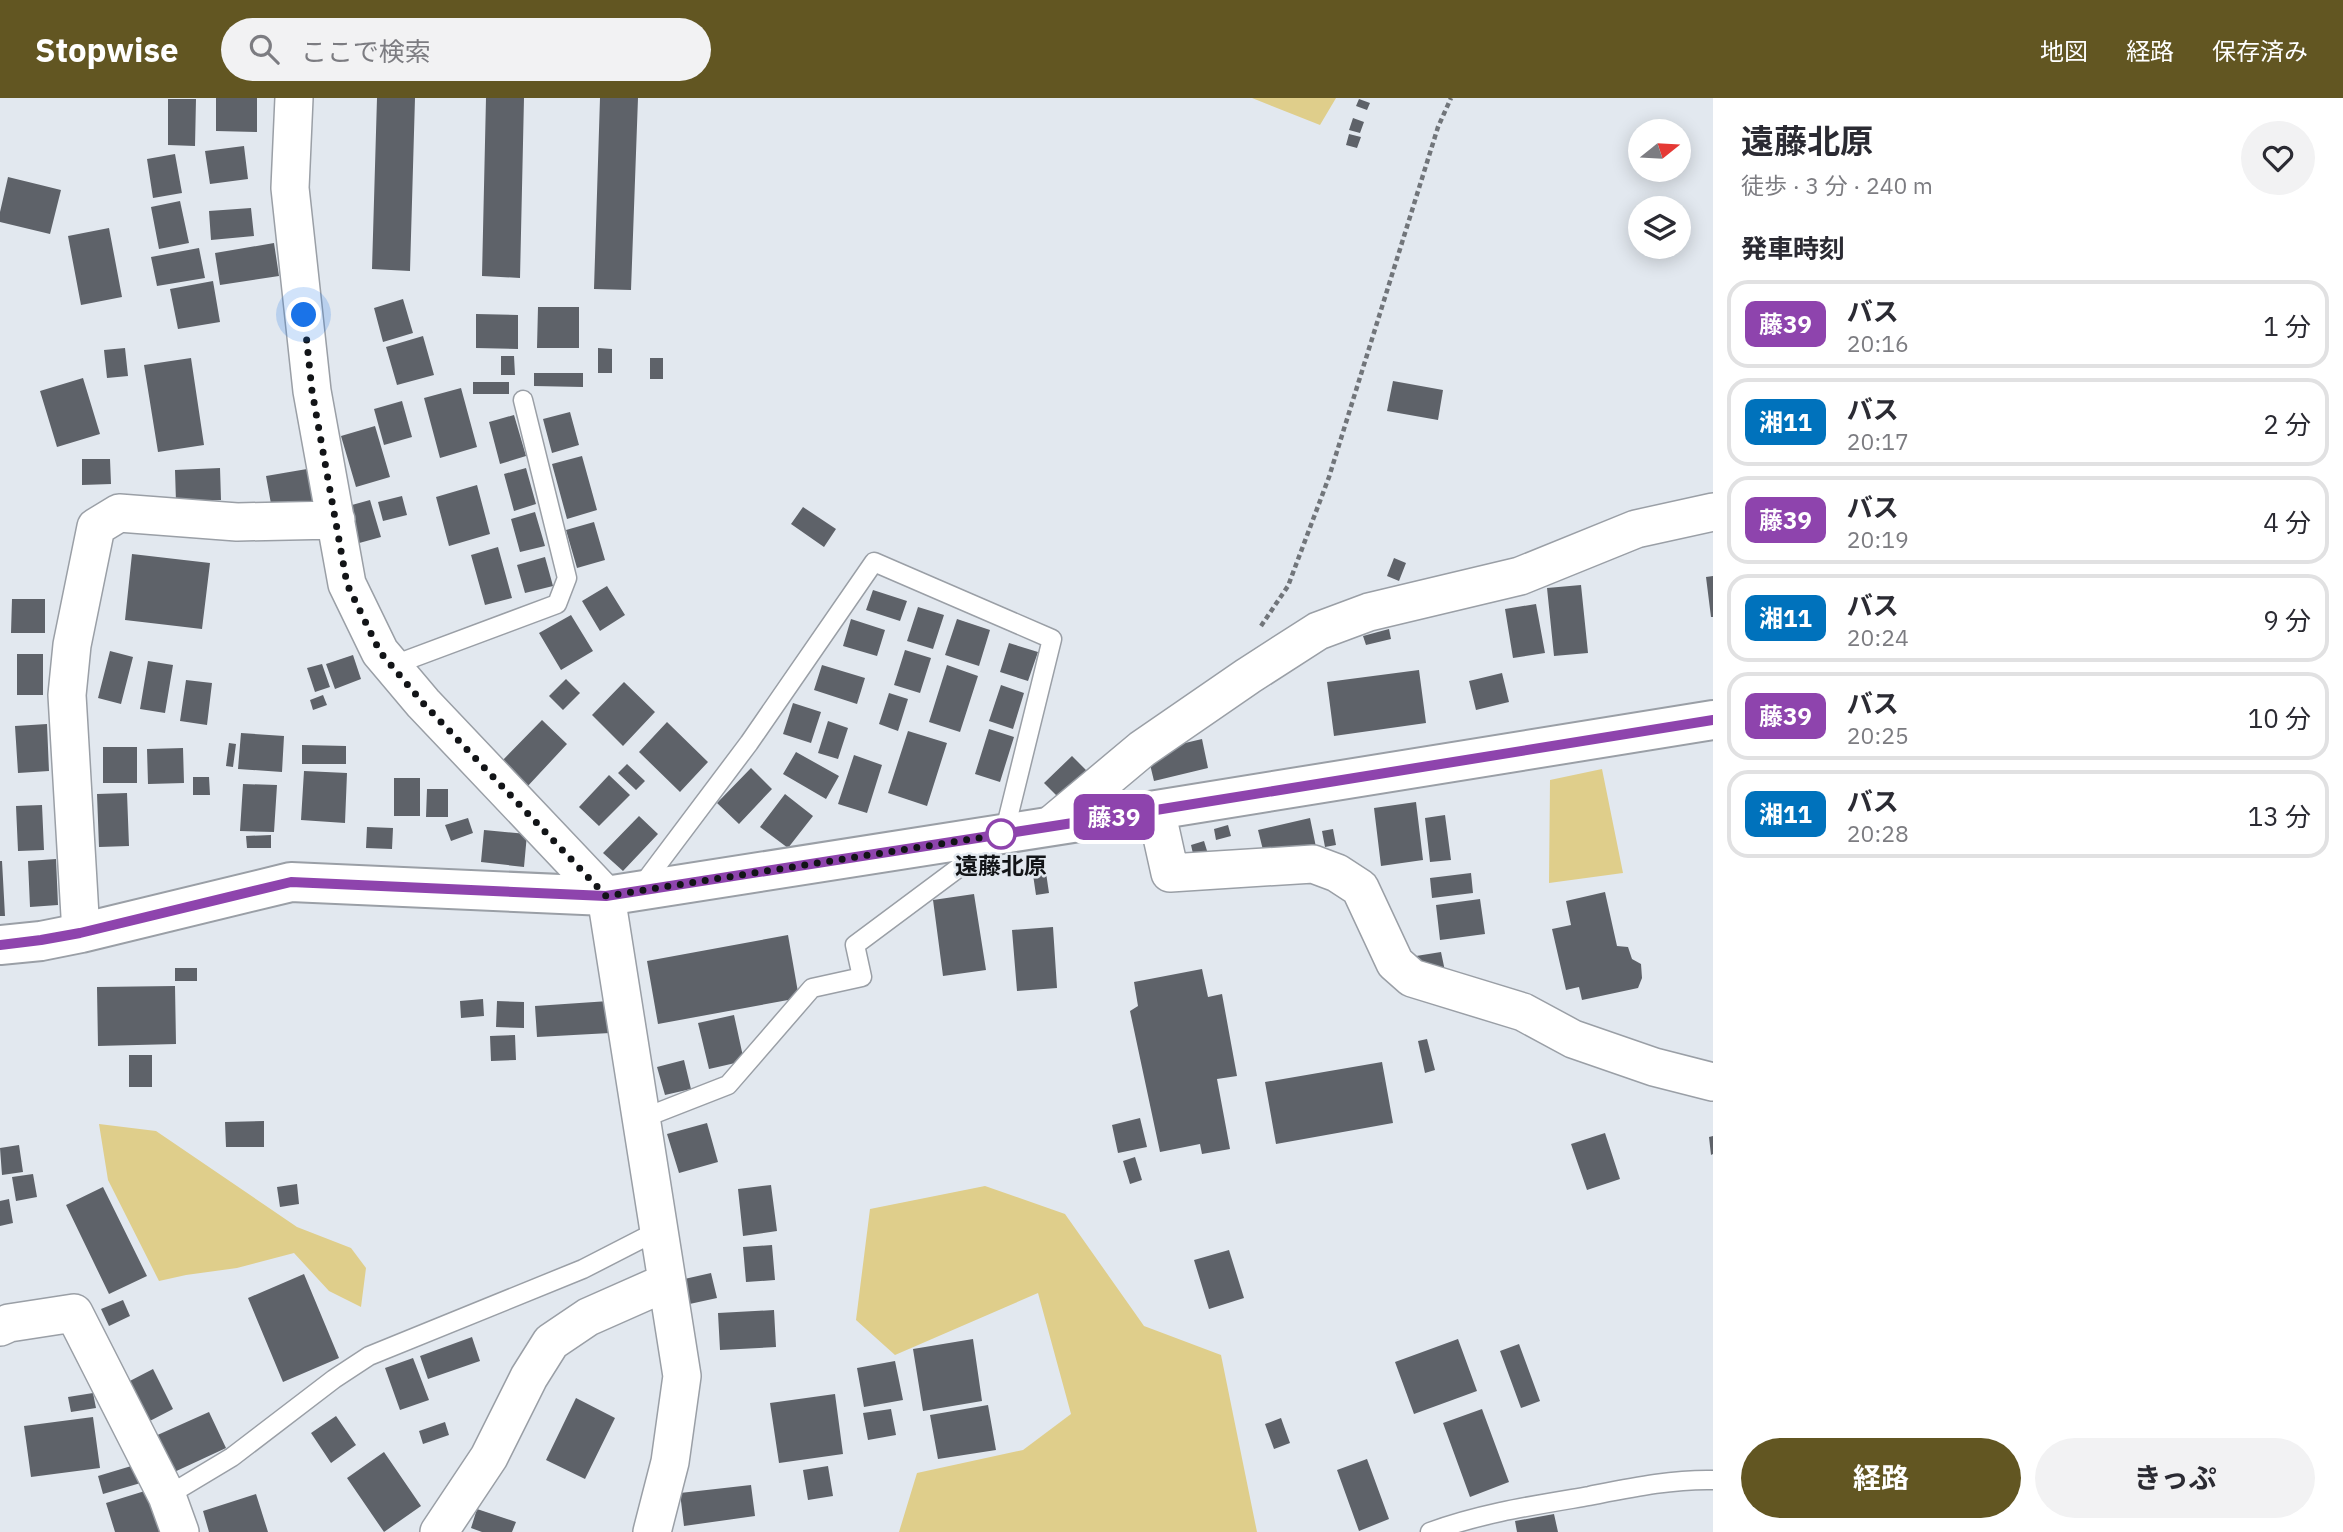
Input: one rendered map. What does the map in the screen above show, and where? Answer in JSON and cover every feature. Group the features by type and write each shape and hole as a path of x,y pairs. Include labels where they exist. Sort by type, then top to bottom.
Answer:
{"main road":[{"path":"0,945 80,933 291,882 622,893 1713,720"}],"street":[{"path":"294,98 290,188 312,391 347,584 380,652 432,713 622,893 641,1119 682,1376 670,1462 652,1532"},
{"path":"1050,827 1142,749 1318,631 1369,612 1520,576 1636,529 1713,512"},
{"path":"80,933 67,695 72,646 96,527 119,513 237,522 336,520"},
{"path":"1156,810 1170,873 1313,864 1337,873 1360,888 1395,963 1412,978 1523,1013 1573,1039 1654,1067 1713,1082"},
{"path":"439,1532 489,1457 529,1377 551,1342 588,1317 667,1282"},
{"path":"0,1327 9,1323 74,1312 167,1496 180,1532"}],"lane":[{"path":"391,666 557,604 567,578 523,400"},
{"path":"622,893 750,743 874,562 1052,639 1004,834 855,945 862,977 812,988 728,1085 641,1119"},
{"path":"167,1496 232,1457 334,1379 369,1356 583,1269 659,1230"},
{"path":"1430,1532 1454,1523 1529,1506 1644,1486 1713,1480"}],"path":[{"path":"1248,676 1256,634 1289,586 1328,477 1438,127 1451,98"}],"shaded area":[{"path":"1252,98 1336,98 1320,125"},
{"path":"1602,769 1623,873 1549,883 1550,780"},
{"path":"99,1124 156,1131 297,1227 351,1248 366,1268 361,1307 329,1291 294,1253 237,1268 159,1281 108,1180"},
{"path":"985,1186 1065,1214 1144,1326 1221,1355 1257,1532 899,1532 917,1473 1023,1450 1071,1414 1038,1293 895,1355 856,1320 870,1209"}],"building":[{"path":"216,98 257,98 257,132 216,131"},
{"path":"377,98 415,98 410,271 372,269"},
{"path":"486,98 524,98 520,278 482,276"},
{"path":"600,98 638,98 631,290 594,289"},
{"path":"168,99 196,99 195,146 168,145"},
{"path":"1359,99 1370,103 1367,110 1356,106"},
{"path":"1353,118 1364,122 1360,133 1349,130"},
{"path":"1349,134 1361,137 1357,148 1346,145"},
{"path":"244,146 248,179 210,184 205,151"},
{"path":"175,154 182,193 153,198 147,159"},
{"path":"8,177 61,190 50,234 0,222"},
{"path":"180,201 189,243 159,249 151,207"},
{"path":"251,208 254,236 211,240 209,211"},
{"path":"109,228 122,297 81,305 68,236"},
{"path":"274,243 279,276 220,285 215,253"},
{"path":"199,248 205,278 157,286 151,257"},
{"path":"213,281 220,322 178,329 170,289"},
{"path":"403,299 413,333 383,342 374,308"},
{"path":"538,307 579,307 579,348 537,348"},
{"path":"476,314 518,315 518,349 476,348"},
{"path":"423,336 434,375 397,385 386,347"},
{"path":"125,348 128,376 107,378 104,350"},
{"path":"598,348 612,349 612,373 598,373"},
{"path":"501,356 514,356 515,375 501,375"},
{"path":"191,358 204,445 158,452 144,365"},
{"path":"650,358 663,358 663,379 650,379"},
{"path":"534,373 583,373 583,387 534,386"},
{"path":"83,378 100,434 57,447 40,391"},
{"path":"1393,381 1443,390 1438,420 1387,411"},
{"path":"473,382 509,382 509,394 473,394"},
{"path":"461,388 477,447 440,458 424,398"},
{"path":"402,401 412,437 384,445 374,409"},
{"path":"570,412 579,445 552,453 543,419"},
{"path":"514,415 526,456 500,464 489,422"},
{"path":"375,426 390,477 356,487 341,436"},
{"path":"582,456 597,510 567,519 552,464"},
{"path":"82,459 110,459 111,484 82,485"},
{"path":"220,468 221,500 176,502 175,470"},
{"path":"526,468 536,504 514,511 504,474"},
{"path":"307,469 314,508 273,515 266,476"},
{"path":"477,485 490,534 449,546 436,497"},
{"path":"402,496 407,515 383,521 378,502"},
{"path":"370,500 381,537 352,545 341,508"},
{"path":"803,507 836,529 824,547 791,524"},
{"path":"535,512 545,546 520,552 511,519"},
{"path":"594,522 605,560 577,568 566,530"},
{"path":"498,547 512,598 485,605 471,555"},
{"path":"132,554 210,563 202,629 125,620"},
{"path":"545,557 553,586 525,593 517,565"},
{"path":"1394,558 1406,563 1399,581 1387,576"},
{"path":"1713,576 1713,617 1711,617 1706,577"},
{"path":"1581,585 1588,653 1554,656 1547,588"},
{"path":"607,586 625,615 600,631 582,601"},
{"path":"873,590 907,601 900,621 866,610"},
{"path":"12,599 45,599 45,633 11,633"},
{"path":"1536,604 1545,653 1513,658 1505,609"},
{"path":"918,607 944,615 933,649 907,641"},
{"path":"571,615 593,651 561,670 539,633"},
{"path":"851,619 885,630 877,656 843,646"},
{"path":"957,619 990,630 979,666 945,655"},
{"path":"1389,629 1391,639 1366,645 1363,636"},
{"path":"1009,643 1038,652 1028,681 1000,672"},
{"path":"905,650 931,658 920,693 894,685"},
{"path":"110,651 133,657 121,704 98,698"},
{"path":"17,654 43,654 43,695 17,695"},
{"path":"353,655 361,679 335,689 326,664"},
{"path":"148,661 173,665 165,713 140,709"},
{"path":"322,664 330,687 315,692 307,668"},
{"path":"822,665 865,678 857,704 814,690"},
{"path":"947,665 978,676 960,732 929,722"},
{"path":"1419,670 1426,723 1334,736 1327,682"},
{"path":"1502,673 1509,702 1476,710 1469,681"},
{"path":"566,679 580,693 563,710 549,696"},
{"path":"186,680 212,683 207,725 180,721"},
{"path":"624,682 655,712 623,746 592,715"},
{"path":"1001,685 1024,693 1013,729 989,721"},
{"path":"889,693 908,699 898,731 879,724"},
{"path":"323,695 327,705 313,710 310,700"},
{"path":"793,703 821,712 811,743 783,734"},
{"path":"542,720 567,744 526,788 500,763"},
{"path":"828,721 848,728 838,759 818,753"},
{"path":"667,722 708,762 680,792 639,752"},
{"path":"47,724 49,771 18,773 15,726"},
{"path":"989,729 1014,737 1000,782 975,774"},
{"path":"908,731 947,743 927,806 888,793"},
{"path":"241,733 284,736 282,772 238,769"},
{"path":"1202,739 1208,768 1154,781 1147,752"},
{"path":"229,743 236,744 233,767 226,766"},
{"path":"302,745 346,746 346,764 302,764"},
{"path":"103,747 137,747 137,783 103,783"},
{"path":"183,748 184,783 148,784 147,749"},
{"path":"796,752 839,776 826,799 783,774"},
{"path":"854,755 882,765 867,813 838,804"},
{"path":"1072,756 1087,771 1060,799 1044,783"},
{"path":"627,764 645,781 636,790 618,773"},
{"path":"751,768 772,789 739,824 717,803"},
{"path":"304,771 347,773 345,823 301,820"},
{"path":"609,775 630,795 599,826 579,807"},
{"path":"193,777 209,777 210,795 193,795"},
{"path":"394,778 420,778 420,816 394,816"},
{"path":"243,784 277,785 274,832 240,831"},
{"path":"427,789 448,789 448,817 426,817"},
{"path":"127,793 129,846 99,847 97,794"},
{"path":"785,794 813,816 788,848 760,827"},
{"path":"1416,802 1423,860 1381,866 1374,808"},
{"path":"42,805 44,850 18,851 16,806"},
{"path":"1445,815 1451,860 1430,862 1425,818"},
{"path":"639,816 658,834 623,871 603,853"},
{"path":"468,818 473,833 451,841 445,825"},
{"path":"1310,818 1316,847 1265,858 1258,830"},
{"path":"1228,825 1231,836 1216,840 1214,829"},
{"path":"367,827 393,828 392,849 366,848"},
{"path":"1333,829 1336,845 1325,847 1322,831"},
{"path":"484,830 527,834 524,867 481,862"},
{"path":"271,835 271,848 247,848 246,836"},
{"path":"1204,841 1208,854 1194,858 1191,845"},
{"path":"56,859 58,905 30,907 28,861"},
{"path":"1044,859 1049,893 1036,895 1031,861"},
{"path":"2,861 5,916 0,916"},
{"path":"1471,873 1473,893 1432,898 1430,878"},
{"path":"1605,892 1617,946 1628,947 1632,959 1641,964 1642,978 1638,988 1582,1000 1579,987 1566,990 1552,929 1571,925 1566,901"},
{"path":"974,894 986,970 943,976 933,900"},
{"path":"1480,899 1485,934 1440,940 1436,905"},
{"path":"1053,927 1057,988 1017,991 1012,930"},
{"path":"788,935 799,998 658,1024 647,961"},
{"path":"1441,952 1445,971 1420,976 1416,956"},
{"path":"175,968 197,968 197,981 175,981"},
{"path":"1202,969 1208,997 1222,994 1237,1076 1217,1079 1230,1149 1202,1154 1200,1144 1160,1152 1130,1011 1138,1006 1134,982"},
{"path":"175,986 176,1044 98,1046 97,987"},
{"path":"483,999 484,1016 461,1018 460,1001"},
{"path":"497,1001 524,1002 524,1028 496,1027"},
{"path":"609,1001 610,1033 537,1037 535,1006"},
{"path":"734,1015 744,1061 709,1069 698,1023"},
{"path":"515,1035 516,1060 491,1061 490,1036"},
{"path":"1427,1039 1435,1070 1425,1073 1418,1041"},
{"path":"129,1055 152,1055 152,1087 129,1087"},
{"path":"684,1060 691,1089 665,1095 657,1067"},
{"path":"1382,1062 1393,1123 1276,1144 1265,1082"},
{"path":"1140,1118 1147,1147 1118,1153 1112,1125"},
{"path":"264,1121 264,1147 226,1147 225,1122"},
{"path":"707,1123 718,1162 679,1173 667,1134"},
{"path":"1605,1133 1620,1179 1587,1190 1571,1144"},
{"path":"1713,1136 1713,1154 1711,1155 1709,1137"},
{"path":"19,1145 23,1172 2,1175 0,1148"},
{"path":"1135,1157 1142,1180 1130,1184 1123,1161"},
{"path":"33,1174 37,1197 16,1201 12,1177"},
{"path":"297,1184 299,1204 280,1207 277,1187"},
{"path":"771,1185 777,1231 743,1236 738,1189"},
{"path":"103,1187 147,1276 109,1294 66,1205"},
{"path":"9,1199 13,1223 0,1226 0,1201"},
{"path":"772,1245 775,1280 746,1282 743,1247"},
{"path":"1229,1250 1244,1298 1209,1309 1194,1260"},
{"path":"711,1273 717,1298 685,1305 680,1280"},
{"path":"304,1274 339,1358 283,1382 248,1298"},
{"path":"123,1300 130,1316 109,1326 101,1309"},
{"path":"774,1310 776,1347 720,1350 718,1313"},
{"path":"472,1337 480,1361 428,1379 420,1356"},
{"path":"973,1339 982,1401 923,1411 913,1349"},
{"path":"1458,1339 1477,1391 1414,1414 1395,1362"},
{"path":"1519,1344 1540,1401 1521,1408 1500,1351"},
{"path":"413,1358 429,1400 400,1410 385,1368"},
{"path":"895,1361 903,1400 864,1407 857,1368"},
{"path":"153,1369 173,1409 144,1424 124,1384"},
{"path":"93,1393 96,1408 71,1412 68,1397"},
{"path":"835,1394 843,1454 779,1463 770,1403"},
{"path":"576,1398 615,1418 585,1479 546,1460"},
{"path":"988,1405 996,1450 938,1459 930,1415"},
{"path":"891,1409 896,1435 868,1440 863,1413"},
{"path":"1482,1409 1509,1482 1470,1497 1443,1423"},
{"path":"209,1412 226,1448 170,1474 153,1437"},
{"path":"336,1416 356,1445 331,1463 311,1433"},
{"path":"93,1417 100,1468 31,1477 24,1426"},
{"path":"1281,1418 1290,1443 1274,1449 1265,1424"},
{"path":"445,1422 449,1435 423,1444 419,1431"},
{"path":"384,1452 421,1506 384,1532 347,1478"},
{"path":"1367,1459 1389,1519 1359,1531 1337,1470"},
{"path":"138,1464 144,1482 103,1494 98,1476"},
{"path":"828,1466 833,1496 808,1500 803,1470"},
{"path":"751,1485 755,1516 684,1526 680,1493"},
{"path":"148,1490 160,1532 115,1532 106,1503"},
{"path":"256,1494 268,1532 209,1532 203,1511"},
{"path":"477,1509 516,1522 512,1532 482,1532 471,1528"},
{"path":"1554,1514 1558,1532 1517,1532 1515,1521"}],"bus line":[{"name":"藤39","path":"0,945 80,933 291,882 606,896 1713,720"}],"place":[{"name":"遠藤北原","path":"1001,834"}],"route":[{"path":"304,315 312,391 347,584 380,652 423,703 606,896 1004,834 1001,834"}]}
